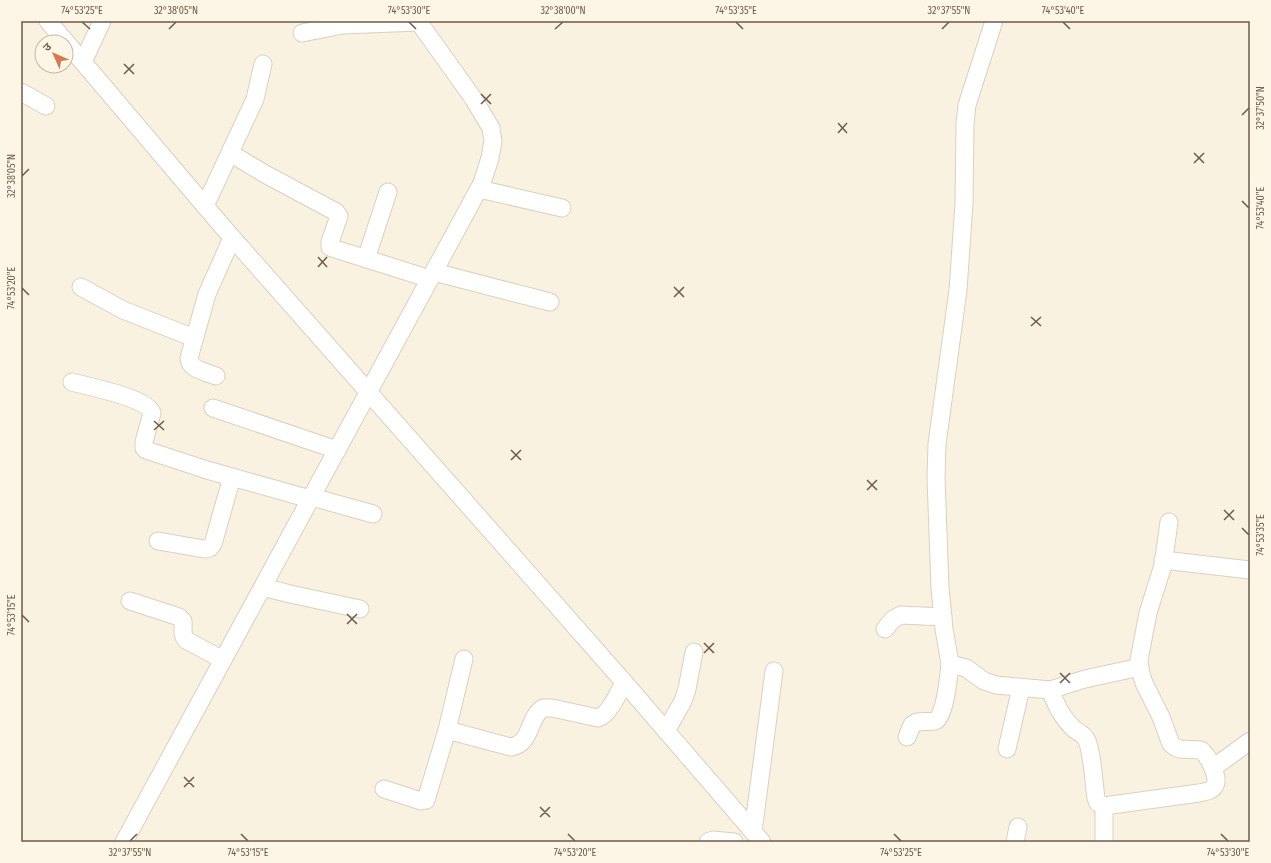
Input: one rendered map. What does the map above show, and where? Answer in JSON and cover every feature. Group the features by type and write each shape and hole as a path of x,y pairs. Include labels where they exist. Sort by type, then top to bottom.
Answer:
{"street":[{"path":"48,21 232,238 369,391 758,837"},
{"path":"82,62 102,21"},
{"path":"124,842 223,660 268,588 315,498 337,450 436,275 482,190 482,183 490,158 493,141 491,128 473,98 419,21 342,25 302,33"},
{"path":"907,737 914,723 935,721 939,718 946,697 950,664 940,588 936,478 937,444 958,290 964,204 965,124 967,105 994,21"},
{"path":"205,206 255,99 260,83 263,64"},
{"path":"21,92 46,106"},
{"path":"230,153 264,174 336,212 338,216 330,242 330,247 366,259 550,302"},
{"path":"482,190 562,208"},
{"path":"366,259 388,192"},
{"path":"216,376 189,364 189,358 207,294 232,238"},
{"path":"81,287 123,310 194,338"},
{"path":"72,382 129,398 149,407 152,414 144,442 144,448 146,450 232,477 373,514"},
{"path":"214,408 337,450"},
{"path":"158,541 204,549 210,548 213,544 232,477"},
{"path":"1050,690 1064,719 1074,730 1087,739 1090,748 1096,798 1098,803 1104,806 1182,796 1210,790 1214,787 1216,783 1213,768 1206,755 1201,750 1180,749 1171,744 1161,717 1144,683 1140,667 1139,660 1148,613 1163,560 1169,522"},
{"path":"1163,560 1250,570"},
{"path":"268,588 360,609"},
{"path":"130,601 179,617 183,621 182,633 186,640 223,660"},
{"path":"885,629 892,620 901,615 943,617"},
{"path":"666,731 683,701 687,689 694,652"},
{"path":"384,789 421,801 426,800 447,730 464,658"},
{"path":"950,664 966,668 984,681 996,685 1050,690 1084,679 1140,667"},
{"path":"758,837 774,671"},
{"path":"447,730 511,747 517,746 524,738 538,712 543,708 552,708 598,718 601,717 608,709 624,682"},
{"path":"1007,749 1021,688"},
{"path":"1213,768 1250,741"},
{"path":"1104,806 1104,842"},
{"path":"708,842 713,840 734,842"}]}
